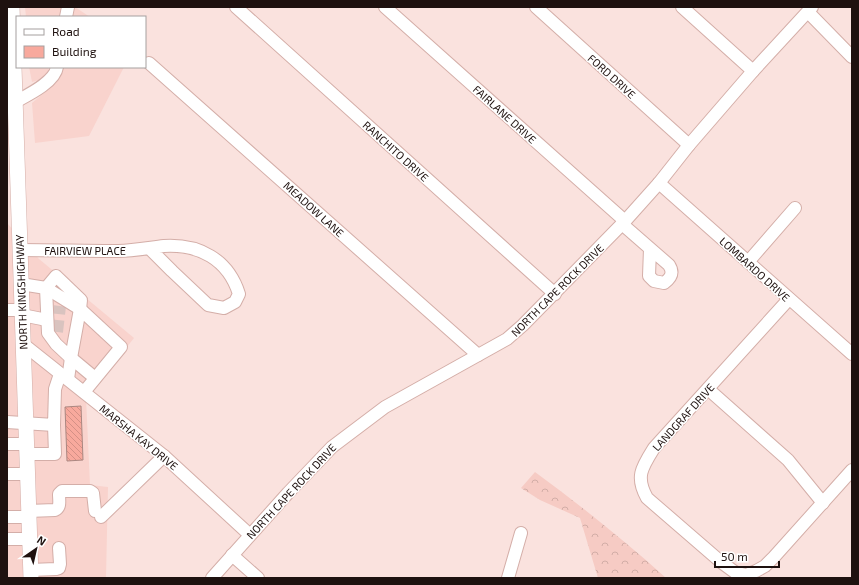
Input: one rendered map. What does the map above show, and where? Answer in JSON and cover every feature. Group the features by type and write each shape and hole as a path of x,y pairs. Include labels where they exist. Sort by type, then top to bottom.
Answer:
{"main road":[{"name":"NORTH KINGSHIGHWAY","path":"11,15 11,100 20,250 30,574"}],"street":[{"name":"RANCHITO DRIVE","path":"236,7 555,294"},
{"name":"FAIRLANE DRIVE","path":"385,7 624,223 650,249"},
{"name":"FORD DRIVE","path":"536,7 689,145"},
{"path":"682,7 753,71"},
{"name":"NORTH CAPE ROCK DRIVE","path":"212,578 332,446 385,407 508,338 523,325 624,223 753,71 810,9"},
{"path":"810,9 852,57"},
{"name":"MEADOW LANE","path":"149,63 478,355"},
{"path":"11,100 29,94 44,84 56,72 57,68"},
{"name":"LOMBARDO DRIVE","path":"659,183 852,354"},
{"path":"748,262 795,208"},
{"name":"FAIRVIEW PLACE","path":"20,250 120,251 150,249 164,246 187,247 207,254 221,263 236,283 239,294 235,302 224,308 208,305 150,249"},
{"path":"7,444 55,454 55,390 61,374 71,358 81,300 56,276 46,288 48,333 57,338 71,358 95,378"},
{"path":"21,284 46,288 60,302 80,309 121,347 84,392"},
{"name":"LANDGRAF DRIVE","path":"789,299 654,448 641,471 640,482 647,498 721,562 736,572 746,574 765,566 823,504 852,470"},
{"path":"7,310 47,320"},
{"path":"57,338 61,374"},
{"name":"MARSHA KAY DRIVE","path":"23,344 164,456 250,535"},
{"path":"708,389 788,460 823,504"},
{"path":"7,422 54,425"},
{"path":"7,517 55,510 60,506 59,494 62,491 90,491 93,493 98,514 164,456"},
{"path":"7,474 27,474"},
{"path":"508,578 521,533"},
{"path":"7,539 29,539"},
{"path":"30,574 59,568 59,548"},
{"path":"232,555 258,578"}],"shaded area":[{"path":"25,7 62,7 60,16 26,16"},
{"path":"72,7 75,7 88,16 71,16"},
{"path":"29,68 49,68 47,75 32,82"},
{"path":"63,68 123,68 89,136 35,143 32,103 56,83"},
{"path":"7,223 39,259 134,338 86,398 90,485 108,487 106,578 7,578"}],"green space":[{"path":"535,472 602,523 666,578 598,578 580,518 540,500 521,488"}],"building":[{"path":"81,406 83,460 67,461 65,407"}],"tunnel":[{"path":"57,332 60,306"}]}
